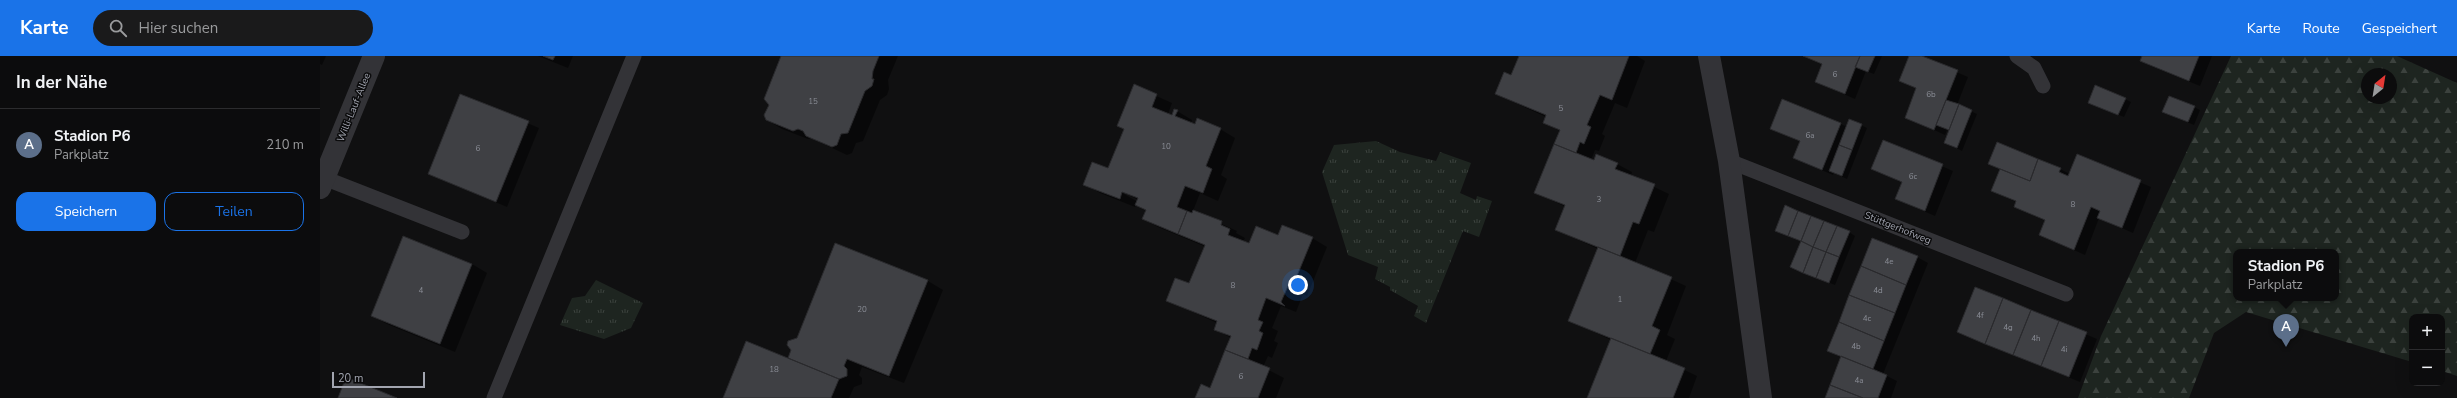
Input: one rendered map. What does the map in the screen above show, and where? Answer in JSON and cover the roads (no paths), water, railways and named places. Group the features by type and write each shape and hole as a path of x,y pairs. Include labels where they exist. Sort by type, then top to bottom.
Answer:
{"street":[{"name":"Willi-Lauf-Allee","path":"322,183 326,155 374,56"},
{"path":"1709,56 1729,160 1761,398"}],"lane":[{"path":"494,398 634,56"},
{"path":"2017,56 2034,68 2043,86"},
{"name":"Stüttgerhofweg","path":"1729,160 2066,294"},
{"path":"322,183 462,232"}],"place":[{"name":"Stadion P6","path":"2286,347"}]}
